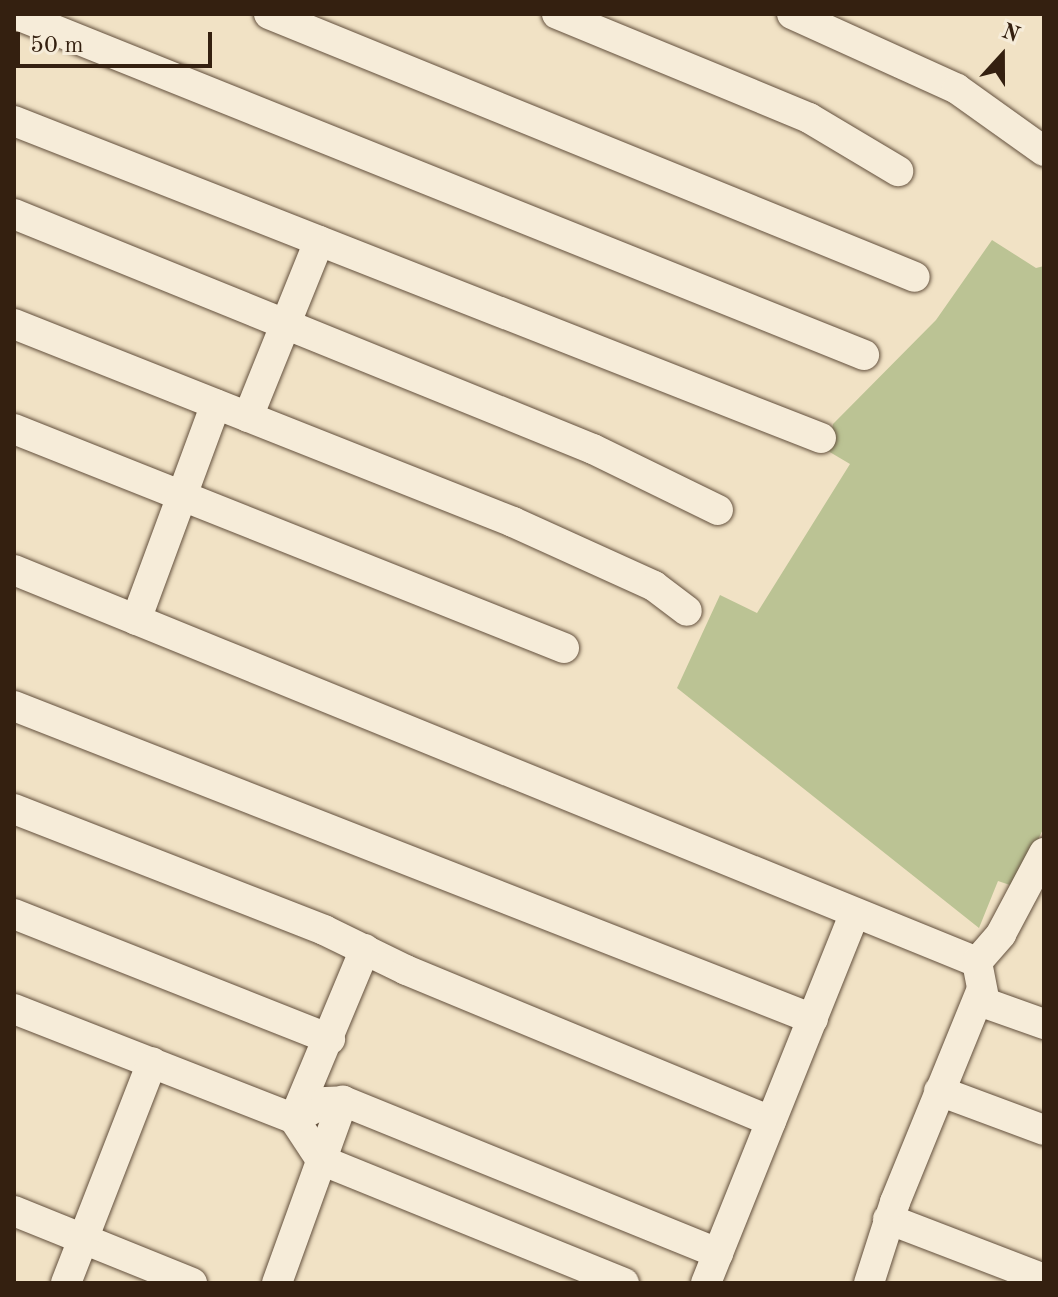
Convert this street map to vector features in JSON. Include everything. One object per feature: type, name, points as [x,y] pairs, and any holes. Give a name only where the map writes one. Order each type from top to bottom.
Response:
[{"type":"street","points":[[15,14],[864,355]]},
{"type":"street","points":[[269,14],[915,277]]},
{"type":"street","points":[[557,14],[809,118],[898,171]]},
{"type":"street","points":[[792,14],[957,89],[1044,151]]},
{"type":"street","points":[[14,121],[821,438]]},
{"type":"street","points":[[14,214],[593,449],[718,510]]},
{"type":"street","points":[[248,417],[319,241]]},
{"type":"street","points":[[14,324],[513,522],[654,586],[687,611]]},
{"type":"street","points":[[136,620],[216,404]]},
{"type":"street","points":[[14,429],[564,648]]},
{"type":"street","points":[[14,570],[855,913],[979,977],[985,1003],[1044,1024]]},
{"type":"street","points":[[14,706],[813,1019]]},
{"type":"street","points":[[14,809],[365,949],[406,970],[771,1121]]},
{"type":"street","points":[[869,1283],[888,1219],[939,1091],[979,977],[1044,853]]},
{"type":"street","points":[[706,1283],[855,913]]},
{"type":"street","points":[[14,914],[330,1039]]},
{"type":"street","points":[[294,1119],[365,949]]},
{"type":"street","points":[[14,1009],[294,1119],[321,1160],[624,1283]]},
{"type":"street","points":[[66,1283],[152,1062]]},
{"type":"street","points":[[939,1091],[1044,1130]]},
{"type":"street","points":[[294,1119],[326,1102],[343,1101],[718,1253]]},
{"type":"street","points":[[277,1283],[343,1101]]},
{"type":"street","points":[[14,1211],[192,1283]]},
{"type":"street","points":[[888,1219],[1044,1279]]},
{"type":"green space","points":[[992,240],[1036,268],[1044,266],[1044,827],[1016,887],[998,881],[979,928],[677,688],[720,595],[757,613],[850,464],[828,451],[833,424],[936,320]]}]
